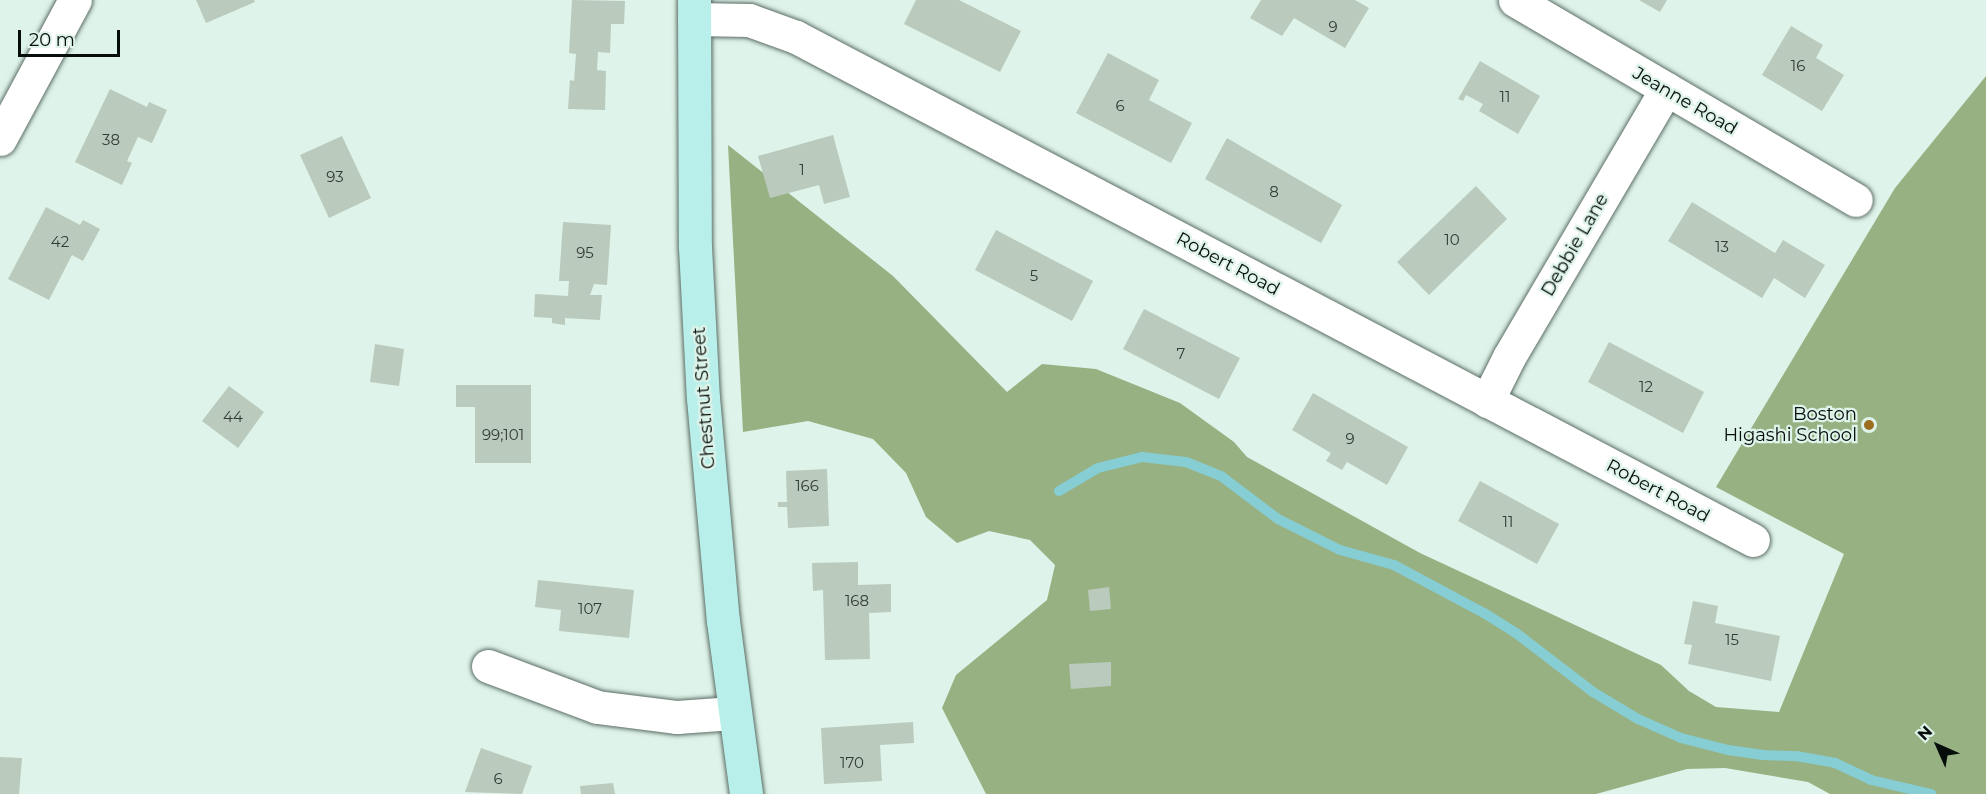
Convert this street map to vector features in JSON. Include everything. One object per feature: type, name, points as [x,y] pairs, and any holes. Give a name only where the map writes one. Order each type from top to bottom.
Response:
[{"type":"main road","name":"Chestnut Street","points":[[694,10],[695,247],[703,398],[716,554],[733,713],[746,794]]},
{"type":"street","points":[[0,140],[75,0]]},
{"type":"street","name":"Jeanne Road","points":[[1515,0],[1856,200]]},
{"type":"street","name":"Robert Road","points":[[694,10],[781,29],[1754,540]]},
{"type":"street","name":"Debbie Lane","points":[[1487,401],[1509,357],[1666,89]]},
{"type":"street","points":[[488,666],[597,707],[677,717],[733,713]]},
{"type":"green space","points":[[1986,76],[1986,794],[1830,794],[1808,782],[1725,768],[1687,769],[1596,794],[986,794],[942,708],[956,675],[1047,600],[1055,565],[1030,540],[989,531],[957,543],[926,517],[906,473],[873,439],[808,421],[743,432],[728,145],[893,276],[1007,392],[1042,364],[1096,369],[1180,403],[1234,442],[1247,457],[1420,553],[1661,665],[1689,691],[1716,707],[1779,712],[1844,554],[1716,487],[1895,188]]},
{"type":"building","points":[[196,0],[254,0],[255,2],[206,23]]},
{"type":"building","points":[[572,0],[625,1],[624,24],[611,24],[610,53],[598,52],[597,70],[606,71],[605,110],[568,109],[570,80],[574,81],[576,54],[569,53]]},
{"type":"building","points":[[916,0],[959,0],[1021,31],[1000,72],[904,24]]},
{"type":"building","points":[[1261,0],[1355,0],[1369,8],[1345,48],[1294,18],[1282,36],[1250,18]]},
{"type":"building","points":[[1639,0],[1667,0],[1660,12]]},
{"type":"building","points":[[1791,26],[1823,45],[1816,58],[1844,75],[1822,111],[1762,75]]},
{"type":"building","points":[[1108,53],[1159,80],[1149,100],[1192,123],[1171,163],[1076,113]]},
{"type":"building","points":[[1480,61],[1540,96],[1518,134],[1479,111],[1483,104],[1466,95],[1463,101],[1458,99]]},
{"type":"building","points":[[110,89],[147,107],[149,102],[167,110],[152,143],[138,137],[127,161],[132,163],[122,185],[75,162]]},
{"type":"building","points":[[833,135],[850,197],[824,204],[819,185],[770,198],[758,156]]},
{"type":"building","points":[[342,136],[371,198],[329,218],[300,155]]},
{"type":"building","points":[[1227,138],[1342,205],[1321,243],[1205,179]]},
{"type":"building","points":[[1476,186],[1507,219],[1429,295],[1397,262]]},
{"type":"building","points":[[1692,202],[1775,253],[1783,240],[1825,265],[1805,298],[1774,278],[1762,298],[1668,241]]},
{"type":"building","points":[[46,207],[80,225],[83,220],[100,229],[83,261],[72,255],[49,300],[8,279]]},
{"type":"building","points":[[563,222],[611,225],[607,285],[594,284],[590,295],[602,295],[600,320],[565,318],[565,325],[552,323],[552,318],[534,317],[535,294],[568,296],[569,281],[559,281]]},
{"type":"building","points":[[996,230],[1093,281],[1072,321],[975,270]]},
{"type":"building","points":[[1144,309],[1240,358],[1219,399],[1123,349]]},
{"type":"building","points":[[1609,342],[1704,392],[1683,433],[1588,382]]},
{"type":"building","points":[[375,344],[404,349],[399,386],[370,382]]},
{"type":"building","points":[[456,385],[531,385],[531,463],[475,463],[475,407],[456,407]]},
{"type":"building","points":[[229,386],[264,412],[238,448],[202,421]]},
{"type":"building","points":[[1313,393],[1408,447],[1387,485],[1347,462],[1342,470],[1326,461],[1331,453],[1292,430]]},
{"type":"building","points":[[827,469],[829,526],[788,528],[787,507],[778,507],[778,502],[787,502],[786,471]]},
{"type":"building","points":[[1480,481],[1559,524],[1537,564],[1458,521]]},
{"type":"building","points":[[858,562],[858,585],[891,584],[891,612],[869,613],[870,659],[825,660],[823,590],[813,591],[812,563]]},
{"type":"building","points":[[538,580],[634,590],[629,638],[559,631],[561,610],[535,607]]},
{"type":"building","points":[[1109,587],[1111,609],[1090,611],[1088,590]]},
{"type":"building","points":[[1693,601],[1718,606],[1715,623],[1780,636],[1771,681],[1688,664],[1692,645],[1684,644]]},
{"type":"building","points":[[1111,662],[1111,686],[1071,689],[1069,664]]},
{"type":"building","points":[[913,722],[914,743],[880,745],[882,781],[824,784],[821,728]]},
{"type":"building","points":[[481,748],[532,766],[522,794],[465,792]]},
{"type":"building","points":[[0,757],[22,758],[19,794],[0,794]]},
{"type":"building","points":[[613,783],[615,794],[581,794],[580,786]]},
{"type":"waterway","points":[[1059,491],[1098,468],[1142,457],[1186,462],[1221,476],[1278,519],[1340,550],[1394,565],[1484,613],[1516,633],[1593,692],[1638,719],[1681,738],[1728,750],[1762,755],[1796,756],[1835,763],[1871,780],[1931,794]]},
{"type":"place","name":"Boston Higashi School","points":[[1869,425]]}]
